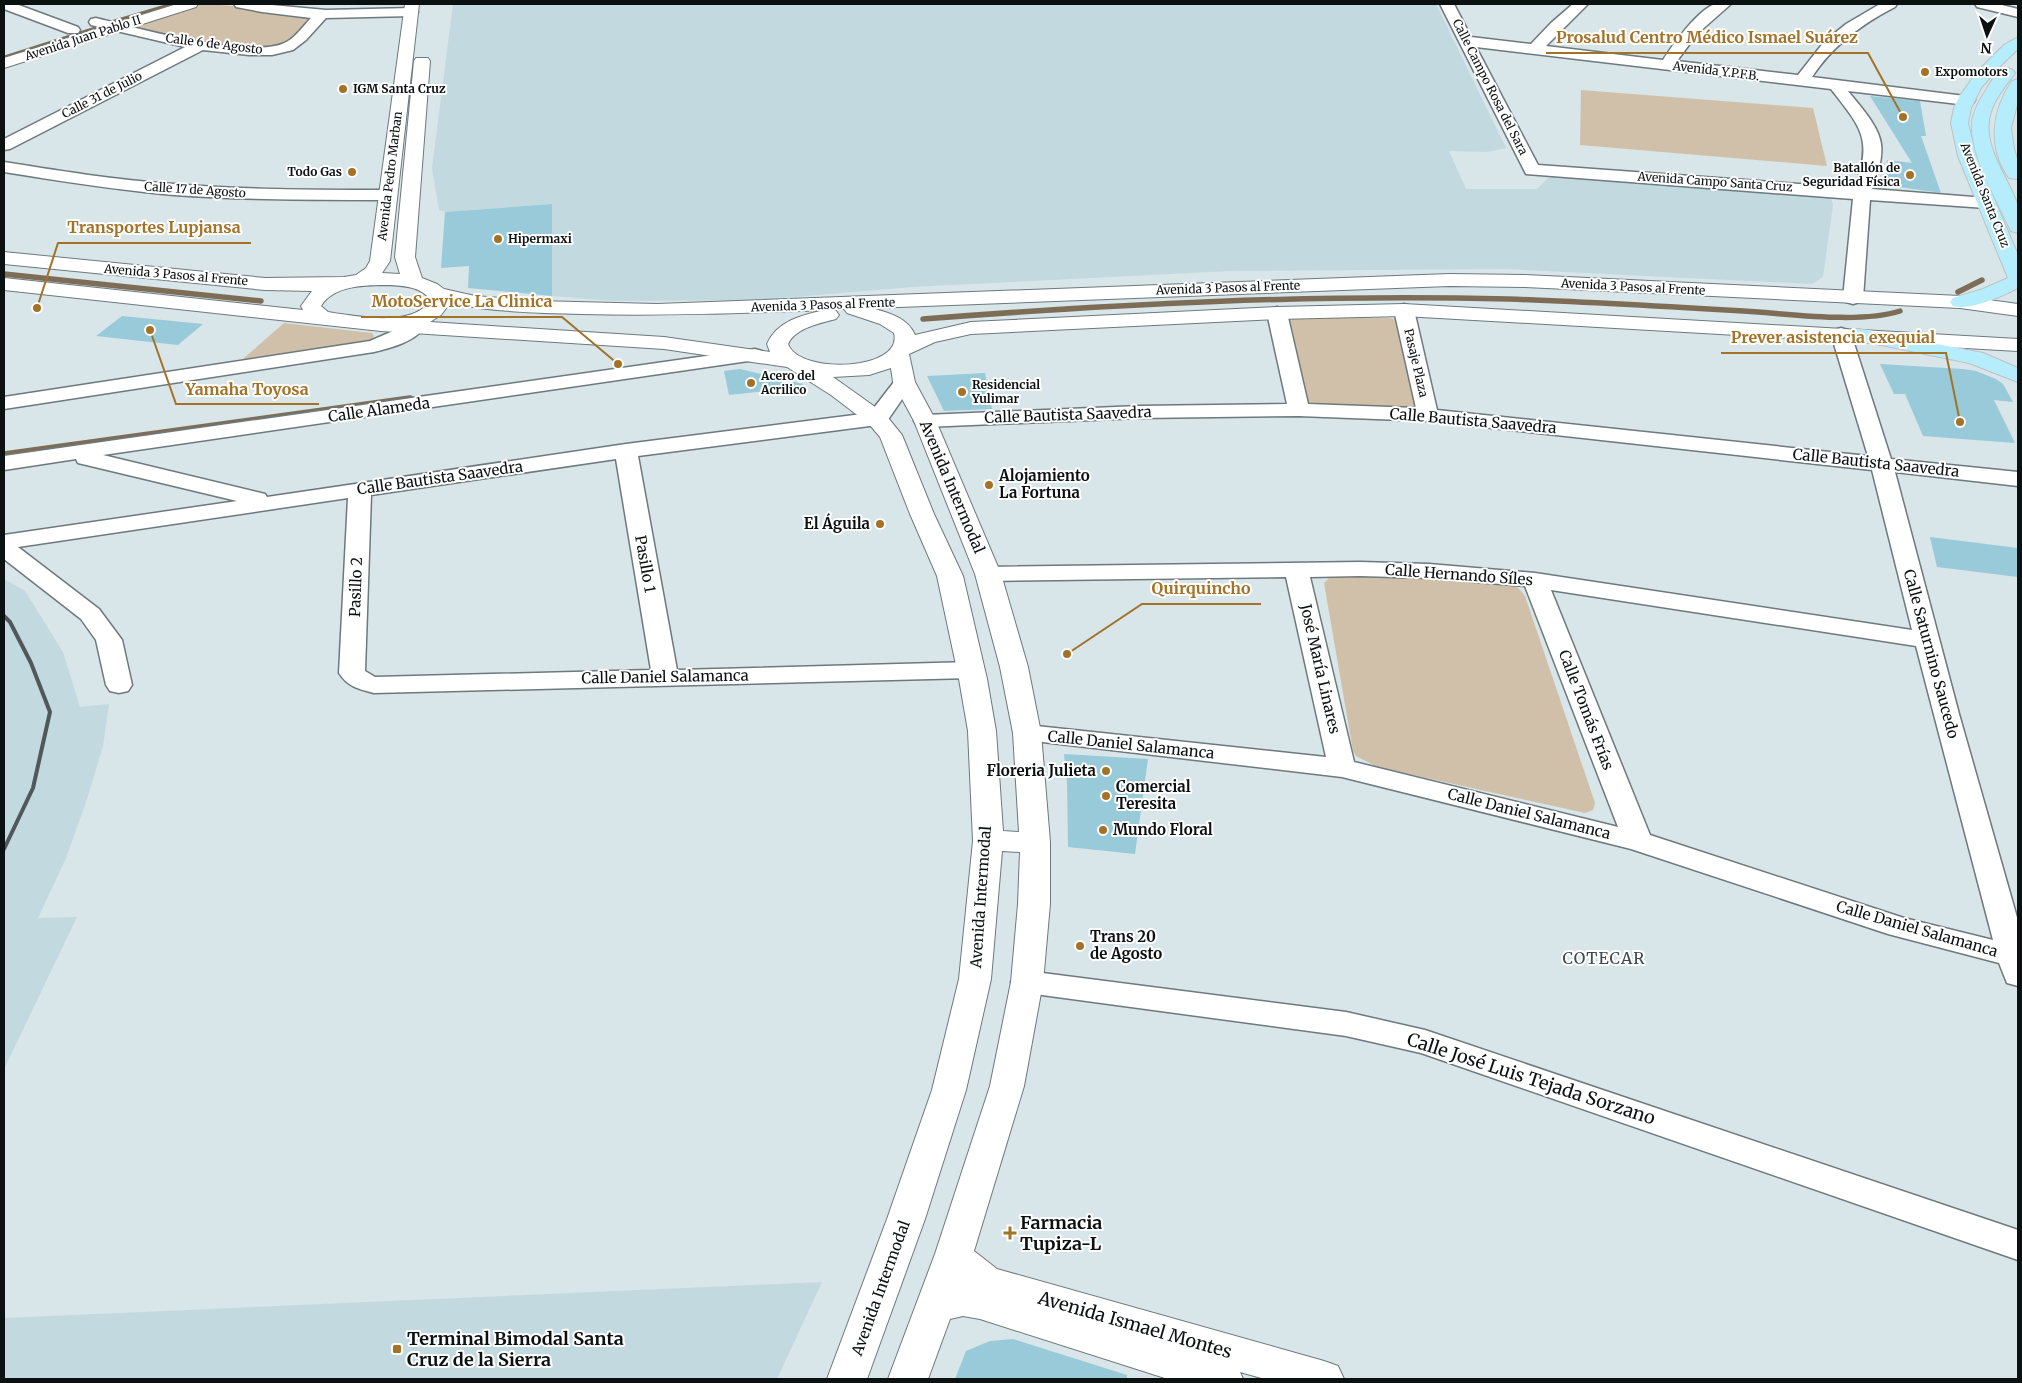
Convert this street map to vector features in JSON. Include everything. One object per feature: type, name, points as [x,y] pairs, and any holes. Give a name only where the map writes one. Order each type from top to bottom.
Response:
[{"type":"main road","name":"Avenida Juan Pablo II","points":[[4,52],[158,4]]},
{"type":"main road","name":"Avenida Juan Pablo II","points":[[4,63],[191,4]]},
{"type":"main road","name":"Avenida Pedro Marban","points":[[413,282],[405,257],[428,4]]},
{"type":"main road","name":"Avenida Pedro Marban","points":[[355,281],[373,272],[380,261],[412,8]]},
{"type":"main road","name":"Avenida Santa Cruz","points":[[2018,42],[2004,52],[1981,78],[1967,100],[1960,118],[1961,137],[2018,279]]},
{"type":"main road","name":"Avenida Santa Cruz","points":[[2018,61],[1999,81],[1980,121],[1982,139],[1988,158],[2018,227]]},
{"type":"main road","points":[[2018,84],[2001,124],[2002,141],[2008,160],[2018,180]]},
{"type":"main road","name":"Avenida 3 Pasos al Frente","points":[[4,258],[265,284],[309,285],[397,279],[424,285],[438,294],[475,302],[593,309],[657,310],[841,305],[1449,280],[1533,282],[1960,302],[2018,310]]},
{"type":"main road","points":[[1960,302],[1990,294],[2018,279]]},
{"type":"main road","points":[[335,320],[322,317],[314,312],[311,306],[314,299],[322,292],[355,281]]},
{"type":"main road","name":"Avenida 3 Pasos al Frente","points":[[6,287],[381,325]]},
{"type":"main road","points":[[381,325],[424,317],[439,306],[441,300],[438,294]]},
{"type":"main road","points":[[795,363],[783,355],[779,348],[779,340],[791,327],[802,321],[841,305],[880,318]]},
{"type":"main road","name":"Avenida 3 Pasos al Frente","points":[[795,363],[826,371],[854,371],[887,362],[902,362],[918,340],[971,328],[1277,313],[1404,310],[2018,345]]},
{"type":"main road","points":[[802,321],[832,314],[866,315],[880,318]]},
{"type":"main road","name":"Avenida Intermodal","points":[[880,318],[894,324],[903,331],[906,340],[902,362],[988,574],[1014,667],[1027,734],[1035,842],[1034,904],[1027,982],[1007,1086],[937,1305],[908,1379]]},
{"type":"main road","points":[[381,325],[664,343],[755,355],[795,363]]},
{"type":"main road","points":[[1850,335],[1975,358],[2018,376]]},
{"type":"main road","name":"Avenida Intermodal","points":[[795,363],[839,390],[877,419],[892,435],[922,514],[950,576],[971,670],[982,731],[988,842],[975,979],[949,1090],[906,1219],[847,1379]]},
{"type":"main road","points":[[988,842],[1035,842]]},
{"type":"main road","name":"Avenida Ismael Montes","points":[[954,1254],[974,1275],[988,1282],[1324,1379]]},
{"type":"main road","name":"Avenida Ismael Montes","points":[[937,1305],[963,1300],[980,1303],[1223,1379]]},
{"type":"street","points":[[4,4],[73,30]]},
{"type":"street","points":[[241,4],[275,11],[321,15],[412,8]]},
{"type":"street","name":"Calle Campo Rosa del Sara","points":[[1447,4],[1532,170]]},
{"type":"street","points":[[1535,49],[1580,4]]},
{"type":"street","points":[[1667,65],[1682,41],[1703,18],[1724,4]]},
{"type":"street","points":[[1802,81],[1814,62],[1848,28],[1869,14],[1890,4]]},
{"type":"street","points":[[1982,4],[2018,13]]},
{"type":"street","name":"Calle 6 de Agosto","points":[[96,22],[115,28],[201,45],[257,51],[289,46],[321,15]]},
{"type":"street","name":"Avenida Y.P.F.B.","points":[[1466,41],[1967,100]]},
{"type":"street","name":"Calle 31 de Julio","points":[[4,145],[201,45]]},
{"type":"street","points":[[1836,85],[1862,119],[1872,143],[1871,167],[1862,192],[1853,298]]},
{"type":"street","name":"Calle 17 de Agosto","points":[[4,167],[109,183],[196,191],[290,195],[387,195]]},
{"type":"street","name":"Avenida Campo Santa Cruz","points":[[1532,170],[1862,192],[1986,203]]},
{"type":"street","points":[[4,186],[30,171]]},
{"type":"street","name":"Pasaje Plaza","points":[[1404,310],[1428,415]]},
{"type":"street","points":[[1277,313],[1299,410]]},
{"type":"street","points":[[4,403],[374,346],[398,338],[414,328]]},
{"type":"street","name":"Calle Saturnino Saucedo","points":[[1850,335],[1946,714],[2017,963]]},
{"type":"street","name":"Calle Alameda","points":[[4,463],[755,355]]},
{"type":"street","points":[[877,419],[902,362]]},
{"type":"street","name":"Calle Bautista Saavedra","points":[[925,421],[1139,412],[1299,410],[1428,415],[2018,478]]},
{"type":"street","name":"Calle Bautista Saavedra","points":[[4,542],[626,451],[877,419]]},
{"type":"street","name":"Pasillo 1","points":[[626,451],[664,677]]},
{"type":"street","points":[[70,455],[272,502]]},
{"type":"street","name":"Pasillo 2","points":[[360,490],[352,673],[360,680]]},
{"type":"street","points":[[4,548],[90,614],[109,640],[119,685]]},
{"type":"street","name":"Calle Hernando Síles","points":[[988,574],[1360,569],[1429,571],[1535,580],[1927,640]]},
{"type":"street","name":"José María Linares","points":[[1297,571],[1342,768]]},
{"type":"street","name":"Calle Tomás Frías","points":[[1535,580],[1638,841]]},
{"type":"street","name":"Calle Daniel Salamanca","points":[[360,680],[374,685],[971,670]]},
{"type":"street","name":"Calle Daniel Salamanca","points":[[1027,734],[1342,768],[1638,841],[1899,927],[2017,963]]},
{"type":"street","name":"Calle José Luis Tejada Sorzano","points":[[1027,982],[1346,1024],[1425,1042],[2018,1245]]},
{"type":"shaded area","points":[[199,4],[226,5],[307,16],[310,20],[284,44],[252,48],[206,43],[124,27]]},
{"type":"shaded area","points":[[453,4],[1436,4],[1506,148],[1487,152],[1449,151],[1466,189],[1537,189],[1551,175],[1831,197],[1833,205],[1823,277],[1812,284],[1506,269],[1230,271],[912,287],[760,300],[614,301],[552,296],[552,204],[445,212],[439,210],[432,168]]},
{"type":"shaded area","points":[[1581,90],[1813,108],[1827,166],[1580,145]]},
{"type":"shaded area","points":[[1287,318],[1390,318],[1397,320],[1417,411],[1302,407]]},
{"type":"shaded area","points":[[284,323],[372,333],[374,336],[371,341],[236,365]]},
{"type":"shaded area","points":[[1332,575],[1505,583],[1512,584],[1519,589],[1525,596],[1595,803],[1593,810],[1585,813],[1377,767],[1356,756],[1353,751],[1324,583]]},
{"type":"shaded area","points":[[4,579],[25,591],[63,652],[80,707],[109,704],[103,746],[86,802],[66,858],[38,918],[77,917],[4,1069]]},
{"type":"shaded area","name":"Terminal Bimodal Santa Cruz de la Sierra","points":[[822,1282],[777,1379],[4,1379],[4,1318]]},
{"type":"building","points":[[1870,96],[1920,101],[1926,136],[1921,136],[1941,193],[1899,187],[1886,183],[1887,160],[1912,163]]},
{"type":"building","name":"Hipermaxi","points":[[552,204],[552,296],[468,288],[469,266],[441,268],[445,212]]},
{"type":"building","points":[[122,316],[203,324],[178,345],[96,336]]},
{"type":"building","points":[[1880,364],[1963,369],[1976,371],[1996,379],[2003,384],[2013,402],[1994,400],[2015,443],[1923,436],[1905,394],[1894,394]]},
{"type":"building","name":"Acero del Acrilico","points":[[740,369],[803,384],[803,387],[729,395],[724,371]]},
{"type":"building","name":"Residencial Yulimar","points":[[985,373],[992,409],[944,411],[927,376]]},
{"type":"building","points":[[1930,537],[2018,548],[2018,577],[1937,567]]},
{"type":"building","points":[[1064,754],[1148,759],[1135,854],[1068,847],[1067,783]]},
{"type":"building","points":[[1013,1339],[1127,1375],[1127,1379],[955,1379],[966,1351],[990,1341]]},
{"type":"waterway","points":[[114,22],[175,4]]},
{"type":"waterway","points":[[4,58],[95,29]]},
{"type":"waterway","points":[[4,274],[261,301]]},
{"type":"waterway","points":[[1958,292],[1982,280]]},
{"type":"waterway","points":[[923,319],[1142,305],[1362,298],[1539,300],[1830,317],[1868,317],[1900,311]]},
{"type":"waterway","points":[[4,454],[410,398]]},
{"type":"railway","points":[[4,616],[10,622],[31,663],[50,712],[33,788],[4,849]]},
{"type":"place","name":"Expomotors","points":[[1925,72]]},
{"type":"place","name":"IGM Santa Cruz","points":[[343,89]]},
{"type":"place","name":"Prosalud Centro Médico Ismael Suárez","points":[[1903,117]]},
{"type":"place","name":"Todo Gas","points":[[352,172]]},
{"type":"place","name":"Batallón de Seguridad Física","points":[[1910,175]]},
{"type":"place","name":"Hipermaxi","points":[[498,239]]},
{"type":"place","name":"Transportes Lupjansa","points":[[37,308]]},
{"type":"place","name":"Yamaha Toyosa","points":[[150,330]]},
{"type":"place","name":"MotoService La Clinica","points":[[618,364]]},
{"type":"place","name":"Acero del Acrilico","points":[[751,383]]},
{"type":"place","name":"Residencial Yulimar","points":[[962,392]]},
{"type":"place","name":"Prever asistencia exequial","points":[[1960,422]]},
{"type":"place","name":"Alojamiento La Fortuna","points":[[989,485]]},
{"type":"place","name":"El Águila","points":[[880,524]]},
{"type":"place","name":"Quirquincho","points":[[1067,654]]},
{"type":"place","name":"Floreria Julieta","points":[[1106,771]]},
{"type":"place","name":"Comercial Teresita","points":[[1106,796]]},
{"type":"place","name":"Mundo Floral","points":[[1103,830]]},
{"type":"place","name":"Trans 20 de Agosto","points":[[1080,946]]},
{"type":"place","name":"Farmacia Tupiza-L","points":[[1010,1233]]},
{"type":"place","name":"Terminal Bimodal Santa Cruz de la Sierra","points":[[397,1349]]},
{"type":"district","name":"COTECAR","points":[[1604,958]]}]
